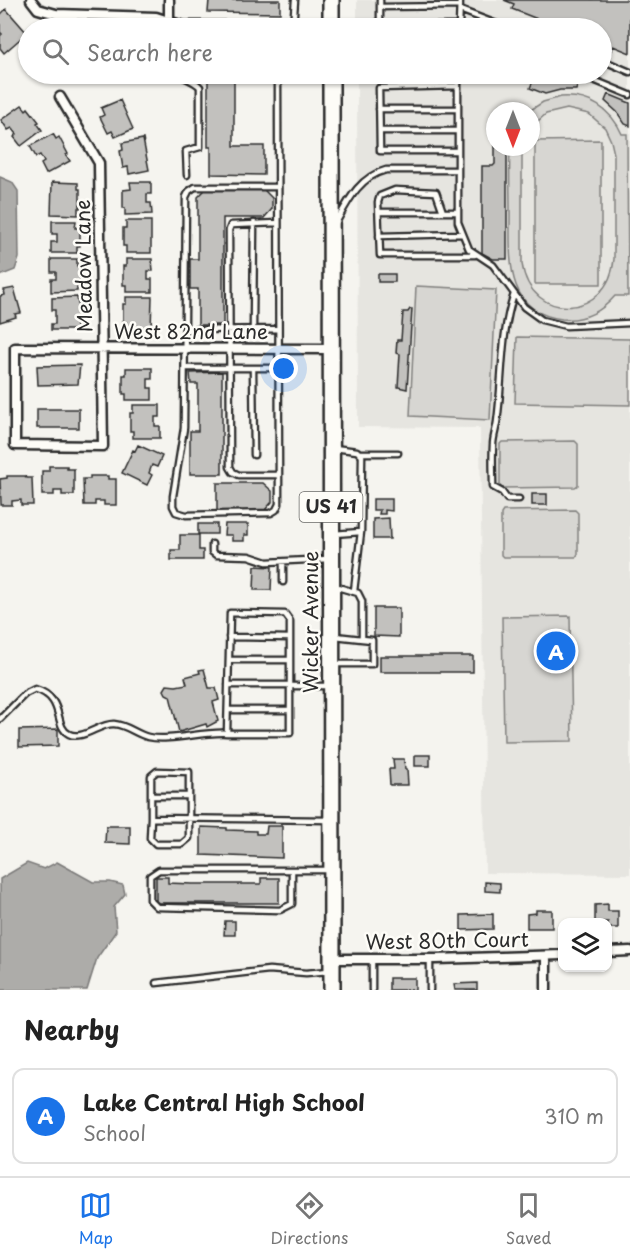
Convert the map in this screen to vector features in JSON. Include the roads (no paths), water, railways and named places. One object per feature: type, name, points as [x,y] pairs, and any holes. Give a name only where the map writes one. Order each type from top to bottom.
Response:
[{"type":"highway","points":[[331,0],[331,18]]},
{"type":"highway","name":"Wicker Avenue","points":[[331,84],[332,990]]},
{"type":"street","points":[[30,0],[38,9],[56,15],[158,18]]},
{"type":"street","points":[[169,0],[169,18]]},
{"type":"street","name":"Meadow Lane","points":[[15,445],[103,446],[99,163],[60,97]]},
{"type":"street","name":"West 82nd Lane","points":[[15,445],[15,348],[331,349]]},
{"type":"street","points":[[612,952],[630,951]]},
{"type":"street","name":"West 80th Court","points":[[332,965],[372,959],[558,955]]},
{"type":"street","points":[[546,956],[546,990]]},
{"type":"lane","points":[[294,18],[295,0]]},
{"type":"lane","points":[[380,0],[380,18]]},
{"type":"lane","points":[[459,18],[460,0]]},
{"type":"lane","points":[[380,7],[460,8],[484,18]]},
{"type":"lane","points":[[612,64],[630,72]]},
{"type":"lane","points":[[187,175],[186,151],[200,147],[201,96],[200,87],[197,84]]},
{"type":"lane","points":[[278,84],[279,504],[271,513],[186,515],[176,512],[173,506],[184,428],[186,197],[195,187],[278,187]]},
{"type":"lane","points":[[603,84],[630,95]]},
{"type":"lane","points":[[458,151],[380,151],[379,88],[458,86],[458,109],[458,131],[458,151],[458,212],[462,234],[468,249],[493,265],[524,307],[542,320],[566,326],[630,323]]},
{"type":"lane","points":[[379,109],[458,109]]},
{"type":"lane","points":[[380,131],[458,131]]},
{"type":"lane","points":[[331,230],[356,189],[378,172],[458,170]]},
{"type":"lane","points":[[443,212],[436,192],[395,190],[380,196],[380,255],[475,255]]},
{"type":"lane","points":[[379,213],[458,212]]},
{"type":"lane","points":[[253,329],[254,223]]},
{"type":"lane","points":[[278,223],[231,225],[229,230],[229,349],[230,467],[239,475],[279,475]]},
{"type":"lane","points":[[379,236],[462,234]]},
{"type":"lane","points":[[514,294],[507,314],[492,467],[493,487],[502,492],[507,499],[519,499]]},
{"type":"lane","points":[[185,330],[278,329]]},
{"type":"lane","points":[[185,368],[278,368]]},
{"type":"lane","points":[[253,368],[254,456]]},
{"type":"lane","points":[[331,448],[359,453],[398,453]]},
{"type":"lane","points":[[354,591],[361,532],[362,456],[359,453]]},
{"type":"lane","points":[[332,534],[361,532]]},
{"type":"lane","points":[[212,544],[212,552],[216,555],[249,556],[267,562],[332,559]]},
{"type":"lane","points":[[283,562],[283,582]]},
{"type":"lane","points":[[332,585],[358,593],[362,601],[362,639]]},
{"type":"lane","points":[[0,719],[25,694],[35,689],[44,692],[53,700],[64,729],[70,735],[77,735],[112,723],[148,737],[177,737],[212,732],[227,733],[290,733],[290,621],[285,614],[230,613],[227,733]]},
{"type":"lane","points":[[332,636],[372,640],[372,664],[332,664]]},
{"type":"lane","points":[[229,637],[290,638]]},
{"type":"lane","points":[[229,660],[290,660]]},
{"type":"lane","points":[[228,685],[332,686]]},
{"type":"lane","points":[[228,710],[290,710]]},
{"type":"lane","points":[[157,771],[189,772],[189,838],[182,844],[156,844],[150,838],[151,795],[151,776],[157,771]]},
{"type":"lane","points":[[151,795],[189,796]]},
{"type":"lane","points":[[151,818],[332,820]]},
{"type":"lane","points":[[292,870],[292,904],[280,909],[157,907],[150,900],[150,876],[159,870],[292,870],[332,870]]},
{"type":"lane","points":[[372,959],[372,990]]},
{"type":"lane","points":[[430,959],[430,990]]},
{"type":"lane","points":[[156,983],[269,970],[306,973],[332,965]]},
{"type":"place","name":"Lake Central High School","points":[[556,651]]}]
